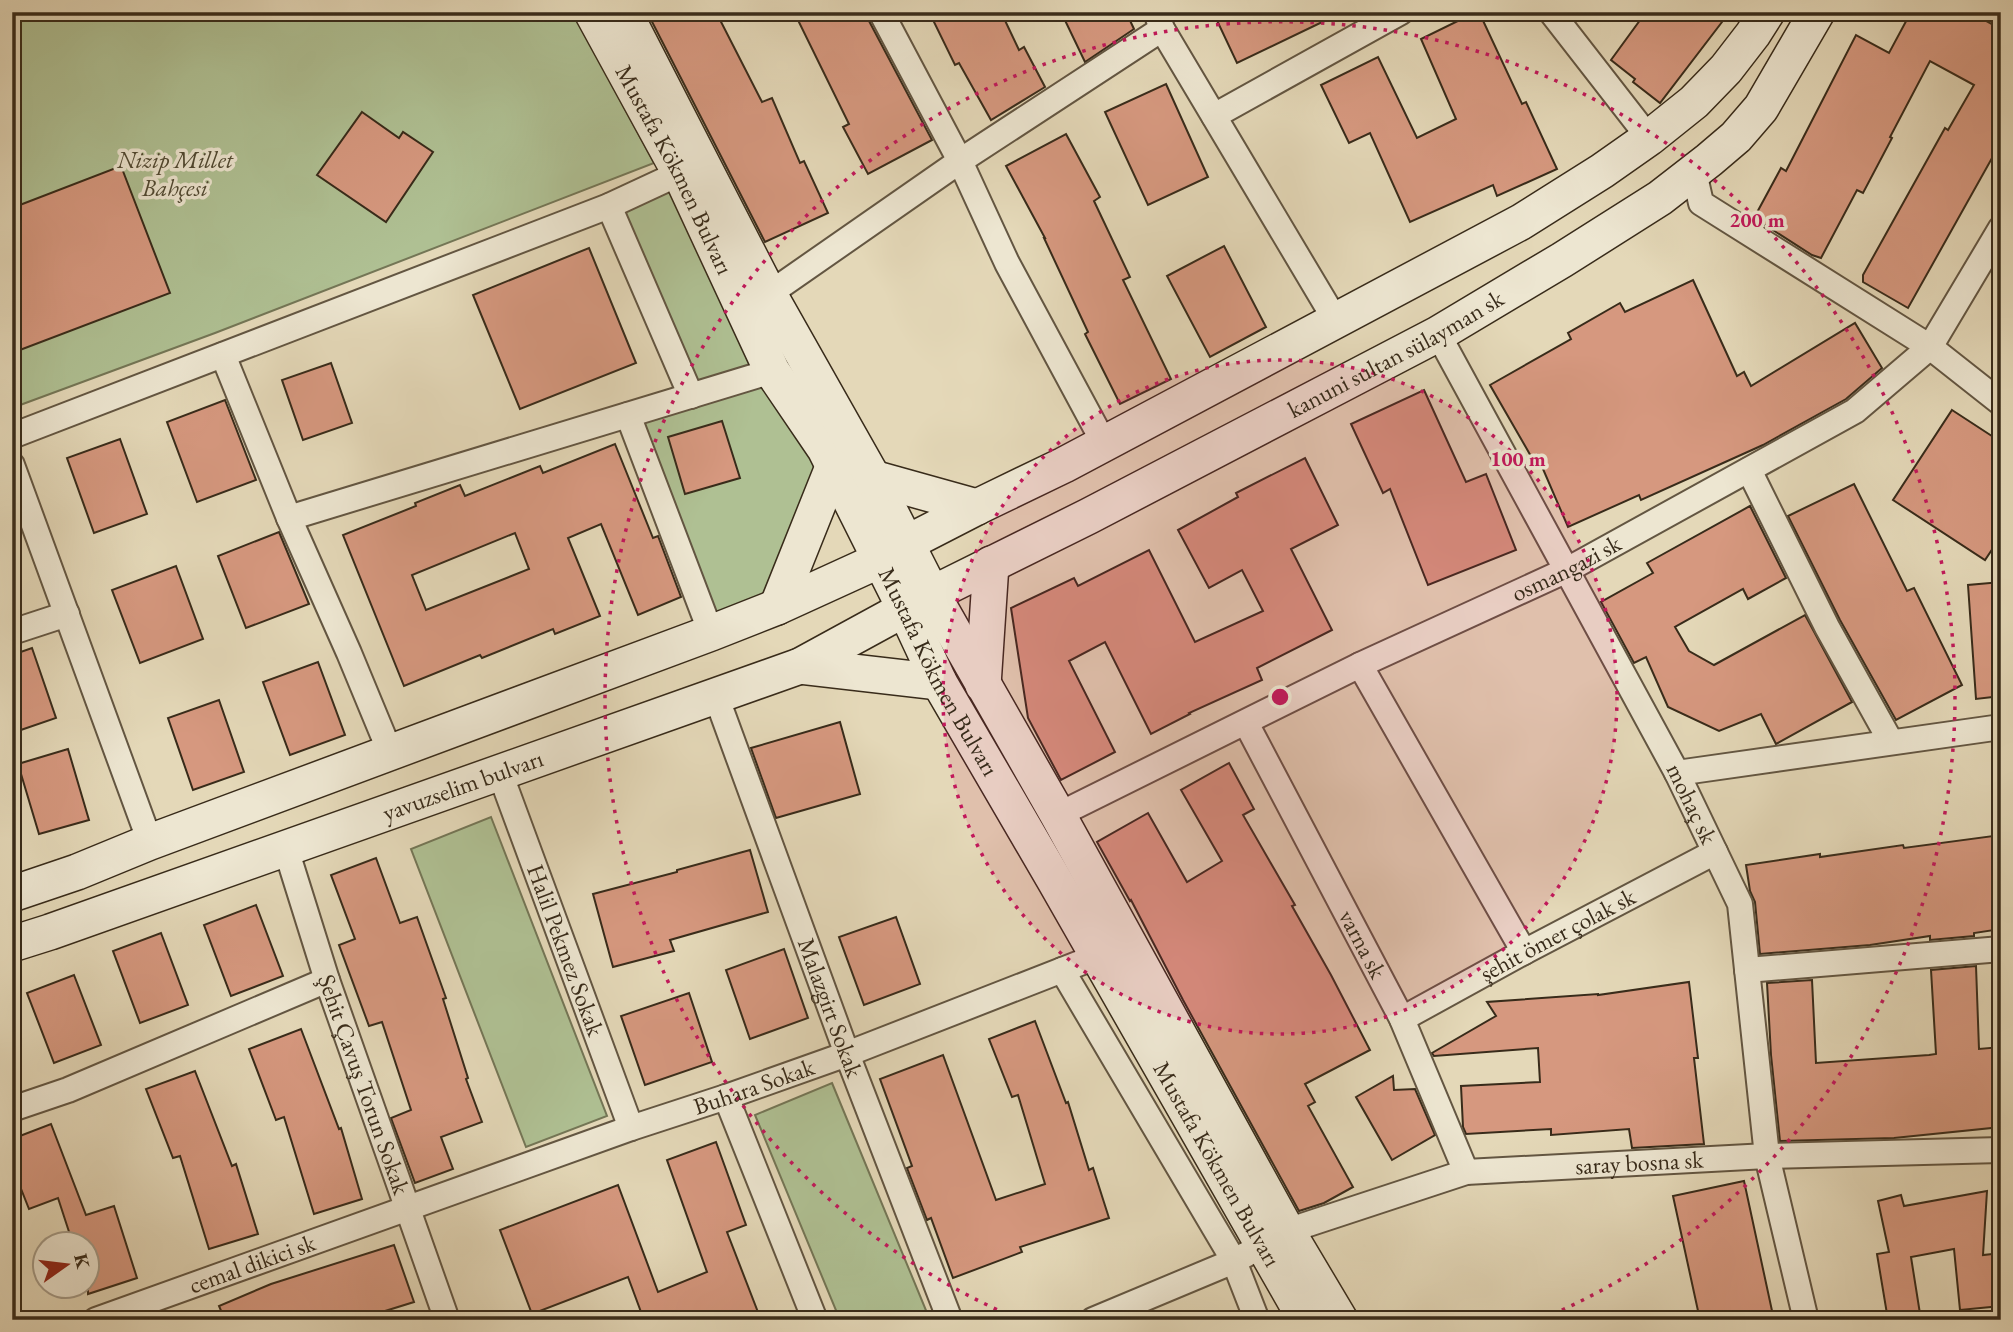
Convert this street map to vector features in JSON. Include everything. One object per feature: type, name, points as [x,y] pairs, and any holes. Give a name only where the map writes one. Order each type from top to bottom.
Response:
[{"type":"main road","name":"Mustafa Kökmen Bulvarı","points":[[592,12],[680,173],[772,371],[825,449],[833,467],[893,552],[918,601],[939,682],[1098,956],[1261,1246],[1306,1320]]},
{"type":"main road","name":"Mustafa Kökmen Bulvarı","points":[[624,12],[769,294],[873,478],[893,552]]},
{"type":"main road","points":[[12,894],[711,634],[777,607],[893,552],[977,507],[1065,465],[1521,222],[1602,171],[1694,102],[1726,69],[1767,12]]},
{"type":"main road","name":"kanuni sultan sülayman sk","points":[[918,601],[1438,334],[1660,198],[1736,137],[1761,108],[1817,12]]},
{"type":"main road","points":[[777,607],[833,467]]},
{"type":"main road","points":[[873,478],[977,507]]},
{"type":"main road","points":[[983,685],[991,564]]},
{"type":"main road","points":[[918,601],[983,685],[1058,815],[1261,1246],[1340,1320]]},
{"type":"main road","name":"yavuzselim bulvarı","points":[[12,944],[800,666],[918,601]]},
{"type":"main road","points":[[800,666],[939,682]]},
{"type":"street","points":[[881,12],[960,162],[1007,263],[1104,443]]},
{"type":"street","points":[[1214,116],[1401,12]]},
{"type":"street","points":[[1551,12],[1649,138]]},
{"type":"street","points":[[769,294],[1159,21],[1336,321]]},
{"type":"street","points":[[1693,172],[1701,203],[1930,347],[2001,403]]},
{"type":"street","points":[[12,436],[609,206],[680,173]]},
{"type":"street","points":[[609,206],[691,396]]},
{"type":"street","name":"osmangazi sk","points":[[1058,815],[1360,665],[1567,570],[1856,411],[1930,347],[2001,228]]},
{"type":"street","name":"mohaç sk","points":[[1438,334],[1677,773],[1740,904],[1767,1156],[1807,1320]]},
{"type":"street","points":[[223,355],[289,518],[390,752]]},
{"type":"street","points":[[289,518],[772,371]]},
{"type":"street","points":[[628,415],[711,634]]},
{"type":"street","points":[[12,465],[150,842]]},
{"type":"street","points":[[1749,470],[1827,627],[1891,742]]},
{"type":"street","points":[[12,632],[67,614]]},
{"type":"street","points":[[1360,665],[1524,952]]},
{"type":"street","name":"Malazgirt Sokak","points":[[716,696],[847,1054],[950,1320]]},
{"type":"street","name":"varna sk","points":[[1246,723],[1402,1019],[1466,1172]]},
{"type":"street","points":[[1677,773],[2001,727]]},
{"type":"street","name":"Halil Pekmez Sokak","points":[[500,773],[631,1128]]},
{"type":"street","name":"Şehit Çavuş Torun Sokak","points":[[286,849],[327,980],[447,1320]]},
{"type":"street","name":"şehit ömer çolak sk","points":[[1402,1019],[1715,852]]},
{"type":"street","points":[[1747,970],[2001,949]]},
{"type":"street","name":"Buhara Sokak","points":[[408,1210],[631,1128],[847,1054],[1098,956]]},
{"type":"street","points":[[1062,970],[1261,1246],[1257,1320]]},
{"type":"street","points":[[12,1109],[68,1090],[327,980]]},
{"type":"street","points":[[726,1097],[815,1320]]},
{"type":"street","name":"saray bosna sk","points":[[1093,1320],[1261,1246],[1466,1172],[1767,1156],[2001,1150]]},
{"type":"street","name":"cemal dikici sk","points":[[96,1320],[408,1210]]},
{"type":"green space","name":"Nizip Millet Bahçesi","points":[[12,12],[573,12],[654,163],[215,333],[12,408]]},
{"type":"green space","points":[[680,173],[825,449],[777,607],[711,633],[628,415],[690,396],[609,206]]},
{"type":"green space","points":[[491,817],[607,1116],[526,1147],[411,849]]},
{"type":"green space","points":[[832,1083],[930,1320],[840,1320],[755,1115]]},
{"type":"building","points":[[647,12],[716,12],[762,102],[772,98],[800,163],[804,161],[828,213],[765,242]]},
{"type":"building","points":[[794,12],[866,12],[932,140],[868,174],[843,127],[849,124]]},
{"type":"building","points":[[949,12],[1001,12],[1019,50],[1024,47],[1045,87],[991,120],[959,63],[955,65],[933,20]]},
{"type":"building","points":[[1061,12],[1126,12],[1134,29],[1085,62]]},
{"type":"building","points":[[1213,12],[1343,12],[1237,63]]},
{"type":"building","points":[[1479,12],[1522,104],[1526,102],[1557,169],[1497,196],[1493,185],[1410,222],[1370,133],[1349,143],[1321,85],[1378,57],[1417,138],[1456,119],[1421,39]]},
{"type":"building","points":[[1646,12],[1709,12],[1722,22],[1660,103],[1611,60]]},
{"type":"building","points":[[1911,12],[1970,12],[2001,29],[2001,142],[1908,308],[1863,282],[1863,275],[1945,128],[1948,130],[1974,85],[1930,61],[1863,193],[1857,190],[1821,258],[1754,218],[1781,168],[1786,171],[1856,35],[1889,53]]},
{"type":"building","points":[[1166,84],[1208,177],[1148,205],[1105,112]]},
{"type":"building","points":[[362,112],[399,138],[403,132],[433,152],[386,222],[317,175]]},
{"type":"building","points":[[1066,134],[1100,197],[1094,201],[1130,277],[1123,280],[1171,379],[1120,404],[1085,334],[1088,332],[1045,238],[1006,166]]},
{"type":"building","points":[[121,166],[170,293],[12,353],[12,208]]},
{"type":"building","points":[[1224,246],[1266,327],[1210,357],[1167,276]]},
{"type":"building","points":[[589,248],[636,363],[520,409],[473,295]]},
{"type":"building","points":[[1693,280],[1737,376],[1744,372],[1751,386],[1855,323],[1882,368],[1846,399],[1763,445],[1641,500],[1639,495],[1568,527],[1537,455],[1532,458],[1490,385],[1571,339],[1568,333],[1620,303],[1625,312]]},
{"type":"building","points":[[331,363],[352,423],[303,440],[282,380]]},
{"type":"building","points":[[1424,390],[1466,482],[1486,474],[1516,550],[1428,585],[1390,489],[1383,493],[1351,424]]},
{"type":"building","points":[[225,400],[256,480],[197,502],[167,422]]},
{"type":"building","points":[[1952,410],[2001,442],[2001,536],[1985,560],[1893,500]]},
{"type":"building","points":[[722,421],[740,478],[685,494],[668,437]]},
{"type":"building","points":[[120,439],[147,514],[94,533],[67,458]]},
{"type":"building","points":[[615,444],[653,538],[658,536],[681,597],[638,615],[601,524],[568,538],[600,616],[555,634],[553,629],[482,658],[480,655],[404,686],[343,535],[460,485],[465,496],[540,466],[543,473]],"holes":[[[515,533],[529,569],[426,610],[412,575]]]},
{"type":"building","points":[[1305,458],[1338,525],[1291,549],[1332,630],[1257,668],[1262,680],[1189,713],[1151,734],[1105,642],[1069,661],[1115,752],[1061,780],[1028,718],[1011,608],[1074,578],[1078,586],[1149,550],[1195,642],[1263,611],[1242,570],[1209,588],[1178,530],[1238,497],[1236,493]]},
{"type":"building","points":[[1854,484],[1907,591],[1914,588],[1962,685],[1896,720],[1840,620],[1788,516]]},
{"type":"building","points":[[1750,506],[1786,578],[1748,599],[1743,589],[1675,627],[1689,651],[1714,665],[1805,615],[1852,702],[1776,744],[1761,714],[1719,731],[1668,707],[1646,657],[1634,663],[1601,602],[1653,573],[1647,563]]},
{"type":"building","points":[[279,532],[309,604],[246,628],[218,556]]},
{"type":"building","points":[[176,566],[203,639],[140,663],[112,590]]},
{"type":"building","points":[[2001,582],[2001,696],[1976,699],[1968,585]]},
{"type":"building","points":[[32,648],[56,718],[12,733],[12,655]]},
{"type":"building","points":[[318,662],[345,735],[290,755],[263,682]]},
{"type":"building","points":[[219,700],[244,772],[193,790],[168,718]]},
{"type":"building","points":[[840,722],[860,794],[776,818],[751,748]]},
{"type":"building","points":[[68,749],[89,820],[39,834],[18,764]]},
{"type":"building","points":[[1229,763],[1254,809],[1243,815],[1295,905],[1292,906],[1370,1050],[1305,1084],[1315,1102],[1308,1106],[1353,1187],[1324,1203],[1299,1211],[1097,842],[1148,813],[1187,882],[1222,861],[1181,790]]},
{"type":"building","points":[[1993,836],[2001,886],[2001,929],[1974,933],[1974,936],[1930,940],[1930,936],[1870,945],[1760,954],[1755,902],[1750,891],[1746,865],[1820,854],[1820,857]]},
{"type":"building","points":[[750,850],[768,912],[670,940],[674,951],[613,967],[593,894]]},
{"type":"building","points":[[376,858],[400,923],[417,917],[446,998],[443,999],[468,1078],[466,1079],[482,1122],[441,1137],[453,1169],[415,1183],[391,1118],[411,1110],[382,1022],[369,1026],[339,945],[355,939],[331,875]]},
{"type":"building","points":[[256,905],[283,976],[231,996],[204,925]]},
{"type":"building","points":[[896,917],[920,984],[864,1005],[839,937]]},
{"type":"building","points":[[161,933],[188,1005],[140,1023],[113,951]]},
{"type":"building","points":[[784,949],[808,1018],[750,1039],[726,970]]},
{"type":"building","points":[[1976,966],[1979,1049],[2001,1047],[2001,1127],[1894,1138],[1780,1141],[1767,983],[1812,980],[1816,1063],[1929,1055],[1936,1054],[1931,970]]},
{"type":"building","points":[[74,975],[101,1045],[54,1063],[27,993]]},
{"type":"building","points":[[1689,982],[1704,1144],[1632,1148],[1629,1129],[1551,1135],[1551,1129],[1466,1134],[1463,1127],[1461,1086],[1540,1082],[1538,1048],[1434,1056],[1432,1053],[1496,1016],[1487,1002],[1598,995]]},
{"type":"building","points":[[689,993],[712,1062],[645,1085],[621,1016]]},
{"type":"building","points":[[1035,1021],[1066,1103],[1068,1102],[1089,1170],[1093,1168],[1109,1218],[1020,1247],[1022,1252],[953,1278],[931,1218],[927,1220],[907,1168],[912,1166],[880,1079],[943,1055],[996,1200],[1045,1184],[1018,1095],[1012,1097],[989,1039]]},
{"type":"building","points":[[301,1029],[339,1129],[341,1128],[362,1199],[314,1214],[284,1117],[276,1120],[249,1049]]},
{"type":"building","points":[[195,1071],[232,1166],[236,1164],[258,1234],[209,1249],[180,1156],[173,1158],[146,1089]]},
{"type":"building","points":[[1393,1076],[1394,1090],[1415,1089],[1435,1135],[1392,1160],[1356,1097]]},
{"type":"building","points":[[51,1124],[86,1215],[114,1206],[137,1278],[102,1289],[102,1230],[68,1230],[58,1198],[29,1209],[12,1166],[12,1139]]},
{"type":"building","points":[[716,1142],[746,1225],[727,1232],[761,1320],[644,1320],[628,1277],[532,1314],[500,1230],[618,1185],[658,1292],[707,1272],[667,1160]]},
{"type":"building","points":[[1744,1181],[1774,1320],[1700,1320],[1673,1196]]},
{"type":"building","points":[[1987,1191],[1983,1255],[2001,1253],[2001,1306],[1960,1310],[1954,1249],[1911,1257],[1921,1320],[1888,1320],[1877,1254],[1889,1252],[1878,1201],[1901,1195],[1904,1206]]},
{"type":"building","points":[[394,1245],[414,1302],[356,1320],[225,1320],[219,1306],[271,1284]]}]
